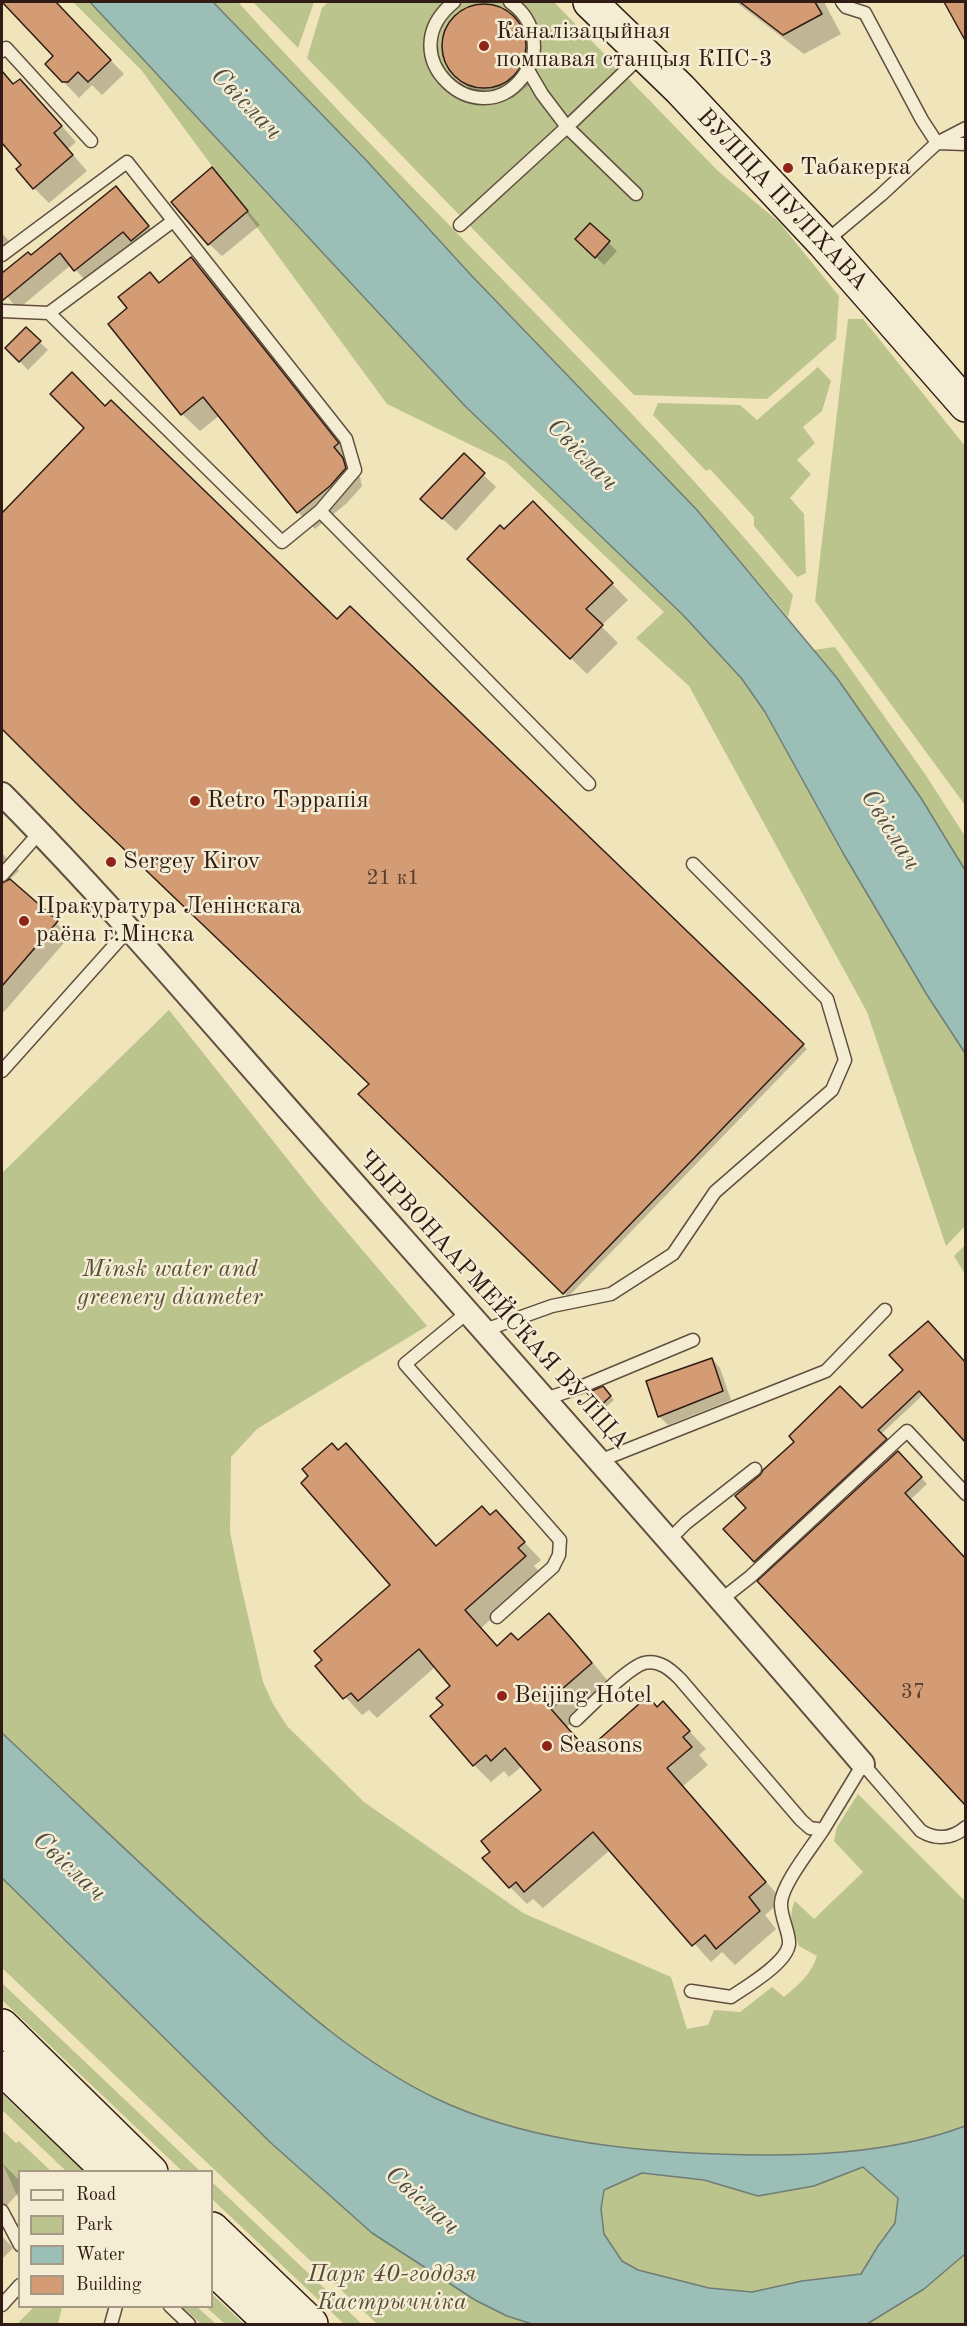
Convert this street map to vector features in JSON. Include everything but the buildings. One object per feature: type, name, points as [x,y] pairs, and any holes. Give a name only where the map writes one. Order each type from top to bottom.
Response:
[{"type":"main road","name":"ВУЛІЦА ПУЛІХАВА","points":[[590,2],[680,89],[824,243],[966,405]]},
{"type":"main road","points":[[2,2026],[148,2170]]},
{"type":"main road","points":[[2,2068],[108,2170]]},
{"type":"main road","points":[[213,2230],[311,2325]]},
{"type":"main road","points":[[213,2268],[272,2325]]},
{"type":"street","name":"ЧЫРВОНААРМЕЙСКАЯ ВУЛІЦА","points":[[2,794],[129,928],[722,1599],[863,1764]]},
{"type":"lane","points":[[454,2],[443,10],[434,26],[430,42],[432,60],[439,76],[452,88],[468,95],[485,97],[502,93],[517,84],[528,70],[534,54],[534,38],[529,22],[519,8],[510,2]]},
{"type":"lane","points":[[842,2],[846,7],[865,13],[922,120],[937,143]]},
{"type":"lane","points":[[3,47],[91,141]]},
{"type":"lane","points":[[460,225],[643,54]]},
{"type":"lane","points":[[528,70],[567,127],[636,194]]},
{"type":"lane","points":[[824,243],[881,195],[937,143],[966,128]]},
{"type":"lane","points":[[937,143],[966,144]]},
{"type":"lane","points":[[2,255],[127,162],[346,438],[355,470],[320,511],[282,542],[49,313]]},
{"type":"lane","points":[[2,311],[49,313],[173,221]]},
{"type":"lane","points":[[320,511],[589,784]]},
{"type":"lane","points":[[2,875],[40,832]]},
{"type":"lane","points":[[484,1330],[552,1306],[611,1294],[673,1254],[716,1192],[832,1090],[845,1060],[827,999],[693,864]]},
{"type":"lane","points":[[2,1071],[129,928]]},
{"type":"lane","points":[[599,1461],[826,1371],[885,1310]]},
{"type":"lane","points":[[468,1312],[405,1364],[560,1540],[559,1555],[553,1568],[497,1617]]},
{"type":"lane","points":[[544,1399],[578,1389],[693,1340]]},
{"type":"lane","points":[[722,1599],[907,1431],[966,1494]]},
{"type":"lane","points":[[669,1540],[686,1523],[755,1469]]},
{"type":"lane","points":[[576,1720],[631,1671],[645,1663],[656,1663],[668,1667],[801,1820],[810,1828],[823,1830]]},
{"type":"lane","points":[[691,1991],[731,1997],[765,1974],[783,1956],[789,1944],[780,1902],[789,1880],[863,1764]]},
{"type":"lane","name":"ЧЫРВОНААРМЕЙСКАЯ ВУЛІЦА","points":[[863,1764],[921,1831],[930,1836],[944,1838],[966,1827]]},
{"type":"lane","points":[[2,2211],[18,2241]]},
{"type":"lane","points":[[2,2305],[18,2287]]},
{"type":"lane","points":[[111,2325],[116,2308]]},
{"type":"lane","points":[[171,2308],[189,2325]]},
{"type":"green space","points":[[73,2],[90,2],[465,406],[683,615],[742,679],[765,712],[843,853],[927,995],[965,1053],[965,1226],[946,1246],[867,1012],[689,686],[636,638],[664,612],[506,462],[387,404],[142,71]]},
{"type":"green space","points":[[213,2],[238,2],[306,77],[659,442],[793,595],[788,617],[697,510]]},
{"type":"green space","points":[[253,2],[314,2],[298,48]]},
{"type":"green space","points":[[328,2],[554,2],[718,171],[779,222],[839,296],[836,339],[767,399],[634,395],[307,58],[322,8]]},
{"type":"green space","points":[[848,319],[863,319],[965,446],[965,805],[815,601]]},
{"type":"green space","points":[[818,367],[831,381],[822,411],[803,427],[815,443],[797,460],[811,474],[790,498],[804,514],[806,573],[797,577],[754,526],[754,517],[710,469],[706,471],[653,415],[658,403],[740,405],[757,420]]},
{"type":"green space","points":[[835,647],[925,774],[965,836],[965,870],[893,758],[813,650]]},
{"type":"green space","name":"Minsk water and greenery diameter","points":[[169,1010],[320,1200],[427,1326],[257,1429],[231,1457],[230,1532],[240,1581],[263,1682],[287,1726],[364,1802],[523,1913],[671,1977],[687,2029],[708,2025],[714,2010],[740,2012],[772,1987],[784,1997],[808,1974],[817,1956],[799,1946],[792,1924],[793,1907],[795,1901],[814,1919],[863,1872],[834,1841],[837,1827],[858,1794],[965,1901],[965,2126],[905,2143],[843,2152],[780,2155],[718,2154],[646,2150],[573,2140],[502,2124],[468,2112],[401,2080],[367,2059],[305,2012],[246,1961],[2,1733],[2,1173]]},
{"type":"green space","points":[[965,1245],[965,1274],[954,1256]]},
{"type":"green space","name":"Парк 40-годдзя Кастрычніка","points":[[2,1878],[271,2143],[372,2233],[475,2300],[507,2316],[532,2324],[377,2324],[2,1968]]},
{"type":"green space","points":[[2,1983],[199,2170],[181,2170],[2,2000]]},
{"type":"green space","points":[[2,2094],[83,2170],[65,2170],[2,2110]]},
{"type":"green space","points":[[2,2130],[16,2143],[19,2141],[50,2170],[18,2170],[18,2198],[2,2162]]},
{"type":"green space","points":[[863,2167],[898,2197],[895,2223],[862,2274],[802,2281],[752,2292],[709,2288],[638,2270],[622,2261],[604,2234],[601,2209],[604,2190],[642,2173],[704,2180],[758,2196],[814,2186]]},
{"type":"green space","points":[[213,2183],[362,2324],[344,2324],[213,2200]]},
{"type":"green space","points":[[965,2254],[965,2324],[867,2324],[924,2289]]},
{"type":"green space","points":[[213,2295],[244,2324],[225,2324],[207,2308],[213,2308]]},
{"type":"green space","points":[[33,2308],[62,2308],[58,2324],[17,2324]]},
{"type":"green space","points":[[183,2308],[198,2308],[216,2324],[201,2324]]},
{"type":"water","name":"Свіслач","points":[[90,2],[213,2],[697,510],[837,678],[921,798],[965,870],[965,1053],[927,995],[843,853],[765,712],[742,679],[683,615],[465,406]]},
{"type":"water","name":"Свіслач","points":[[2,1733],[175,1896],[281,1991],[330,2031],[380,2067],[407,2083],[435,2098],[502,2124],[573,2140],[646,2150],[749,2155],[843,2152],[905,2143],[965,2126],[965,2254],[924,2289],[867,2324],[532,2324],[507,2316],[475,2300],[372,2233],[271,2143],[2,1878]],"holes":[[[863,2167],[898,2198],[895,2223],[861,2274],[802,2281],[752,2292],[709,2288],[638,2270],[622,2261],[604,2234],[601,2209],[604,2190],[642,2173],[704,2180],[758,2196],[814,2186]]]},
{"type":"place","name":"Каналізацыйная помпавая станцыя КПС-3","points":[[484,46]]},
{"type":"place","name":"Табакерка","points":[[788,168]]},
{"type":"place","name":"Retro Тэррапія","points":[[195,801]]},
{"type":"place","name":"Sergey Kirov","points":[[111,862]]},
{"type":"place","name":"Пракуратура Ленінскага раёна г.Мінска","points":[[24,921]]},
{"type":"place","name":"Beijing Hotel","points":[[502,1696]]},
{"type":"place","name":"Seasons","points":[[547,1746]]}]
